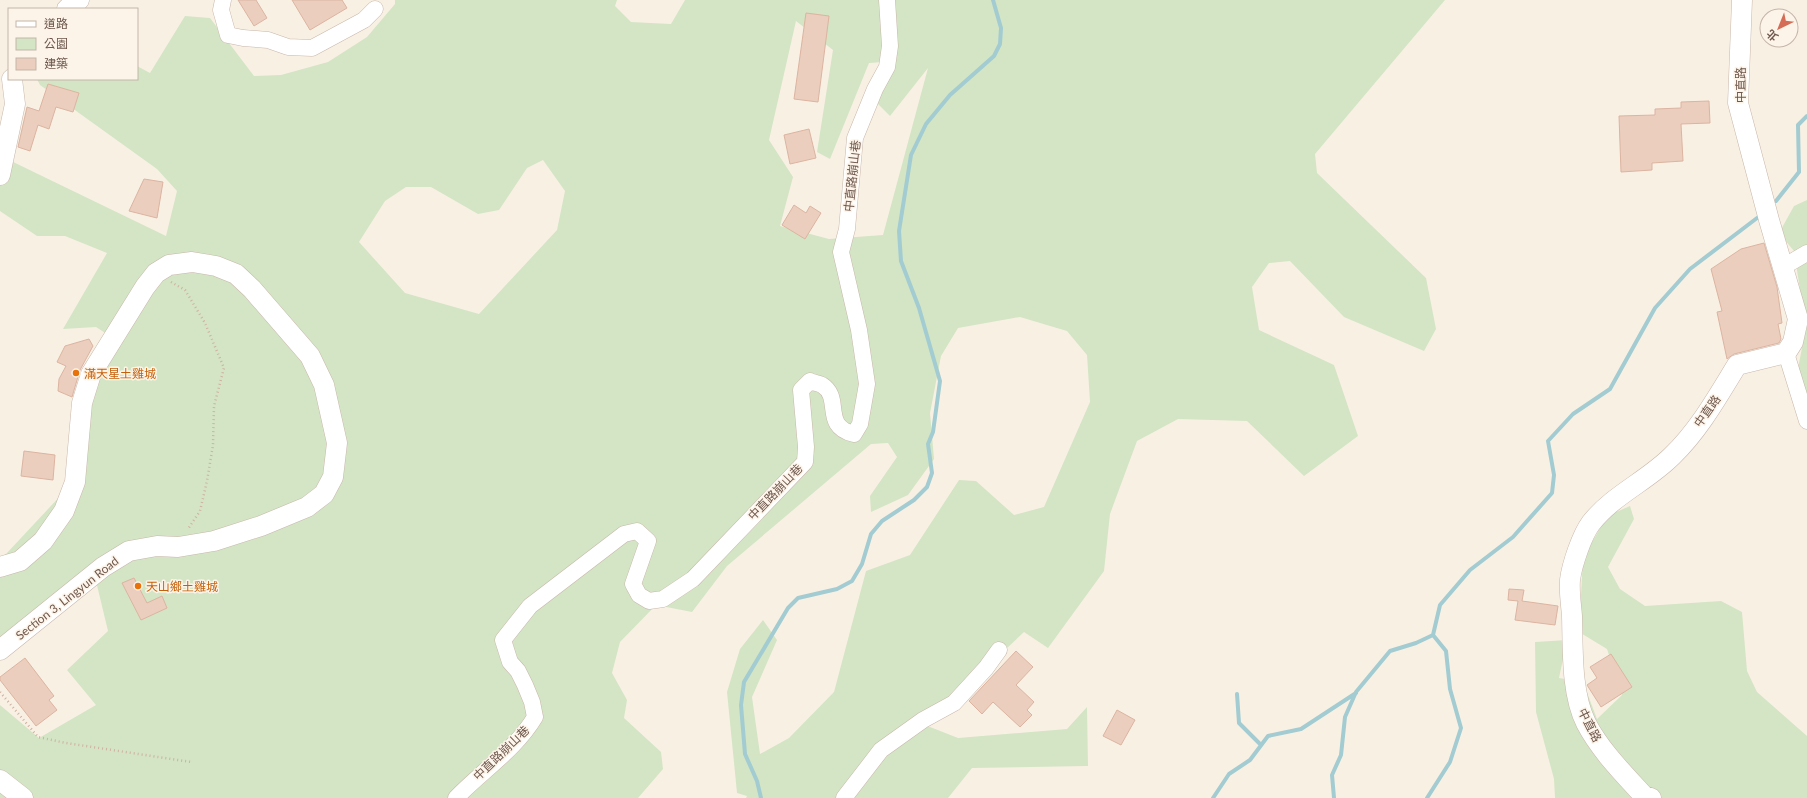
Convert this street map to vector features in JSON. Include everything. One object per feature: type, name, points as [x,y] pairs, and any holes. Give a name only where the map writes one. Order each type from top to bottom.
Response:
[{"type":"street","points":[[68,8],[79,0]]},
{"type":"street","points":[[223,0],[221,10],[228,35],[242,38],[268,40],[288,47],[312,48],[364,20],[375,9]]},
{"type":"street","name":"中直路崩山巷","points":[[456,798],[501,756],[528,728],[535,717],[525,684],[518,671],[510,662],[503,640],[530,606],[624,534],[636,531],[648,541],[633,584],[639,595],[650,601],[663,599],[693,579],[805,462],[806,447],[801,390],[810,382],[822,385],[830,395],[836,424],[842,431],[854,434],[860,424],[868,384],[859,330],[841,252],[847,230],[855,138],[875,89],[887,67],[890,46],[887,0]]},
{"type":"street","name":"中直路","points":[[1651,798],[1644,796],[1604,752],[1586,722],[1578,700],[1574,664],[1570,579],[1578,552],[1591,524],[1626,490],[1652,474],[1673,456],[1704,418],[1737,365],[1786,353],[1793,342],[1798,318],[1738,103],[1742,0]]},
{"type":"street","points":[[0,175],[14,104],[12,80]]},
{"type":"street","points":[[1783,267],[1807,253]]},
{"type":"street","name":"Section 3, Lingyun Road","points":[[0,567],[20,561],[43,541],[64,511],[75,482],[82,402],[91,374],[145,287],[156,273],[169,265],[192,262],[216,266],[236,274],[247,284],[310,356],[324,385],[336,443],[333,477],[324,494],[307,507],[261,526],[214,541],[178,547],[157,546],[129,551],[103,567],[0,650]]},
{"type":"street","points":[[1786,353],[1807,421]]},
{"type":"street","points":[[844,798],[881,750],[923,720],[954,703],[986,668],[999,650]]},
{"type":"street","points":[[0,780],[23,798]]},
{"type":"path","points":[[156,273],[185,290],[205,323],[224,368],[214,406],[213,445],[200,511],[178,547]]},
{"type":"path","points":[[0,692],[38,737],[66,743],[191,762]]},
{"type":"green space","points":[[395,0],[617,0],[615,6],[631,22],[671,24],[685,0],[1445,0],[1315,154],[1317,173],[1426,278],[1436,329],[1424,351],[1344,317],[1290,261],[1269,263],[1252,287],[1259,330],[1334,365],[1358,436],[1304,476],[1247,421],[1178,419],[1137,441],[1110,514],[1104,571],[1048,648],[1024,632],[925,725],[958,738],[1067,729],[1087,707],[1088,766],[972,768],[948,798],[746,798],[747,796],[737,793],[727,692],[740,649],[763,620],[777,640],[752,697],[760,754],[789,738],[834,692],[866,571],[910,555],[959,480],[976,481],[1014,515],[1044,507],[1090,402],[1087,355],[1067,331],[1020,317],[958,328],[941,356],[930,413],[934,459],[908,495],[871,512],[870,496],[897,457],[888,443],[871,444],[727,566],[692,612],[656,605],[620,642],[612,673],[627,700],[624,718],[661,752],[663,769],[638,798],[0,798],[0,705],[39,738],[96,705],[67,670],[108,631],[95,577],[0,654],[0,558],[6,554],[63,493],[110,336],[96,327],[63,329],[107,253],[65,236],[37,236],[0,211],[0,147],[9,160],[166,236],[177,191],[157,169],[40,85],[38,80],[138,80],[138,67],[150,73],[185,16],[210,18],[254,76],[281,75],[328,62],[367,37],[395,4]],"holes":[[[796,21],[833,50],[817,152],[830,159],[869,63],[883,62],[871,97],[890,116],[928,68],[883,235],[829,239],[780,226],[793,177],[769,140]],[[543,160],[565,191],[557,230],[479,314],[405,293],[359,242],[385,201],[406,187],[431,187],[478,214],[499,210],[527,168]]]},
{"type":"green space","points":[[1807,200],[1807,430],[1792,398],[1806,328],[1794,251],[1779,233],[1794,206]]},
{"type":"green space","points":[[1630,506],[1634,519],[1608,567],[1620,589],[1645,606],[1721,601],[1742,612],[1747,671],[1757,692],[1807,736],[1807,798],[1555,798],[1554,779],[1536,712],[1535,642],[1567,640],[1559,678],[1583,682],[1597,719],[1622,695],[1607,649],[1579,632],[1583,558],[1607,516]]},
{"type":"building","points":[[238,0],[256,0],[267,18],[254,26]]},
{"type":"building","points":[[292,0],[342,0],[347,8],[310,30]]},
{"type":"building","points":[[806,13],[829,16],[818,102],[794,99]]},
{"type":"building","points":[[48,84],[79,93],[73,112],[56,107],[49,129],[38,125],[30,151],[18,147],[27,107],[39,111]]},
{"type":"building","points":[[1709,101],[1710,123],[1681,124],[1683,161],[1652,163],[1652,170],[1621,172],[1619,116],[1655,115],[1655,109],[1681,108],[1681,102]]},
{"type":"building","points":[[809,129],[816,158],[790,164],[784,135]]},
{"type":"building","points":[[144,179],[163,182],[157,218],[129,211]]},
{"type":"building","points":[[794,205],[806,213],[810,206],[821,213],[805,239],[782,225]]},
{"type":"building","points":[[1764,243],[1777,287],[1782,323],[1778,324],[1781,339],[1779,343],[1734,354],[1727,359],[1717,312],[1722,311],[1711,269],[1741,249]]},
{"type":"building","name":"滿天星土雞城","points":[[89,339],[93,346],[80,370],[72,397],[58,391],[59,379],[66,366],[57,362],[65,346]]},
{"type":"building","points":[[24,451],[55,455],[53,480],[21,476]]},
{"type":"building","points":[[134,578],[147,603],[162,596],[167,608],[141,620],[122,583]]},
{"type":"building","points":[[1509,589],[1524,590],[1522,601],[1558,606],[1555,625],[1515,620],[1518,601],[1508,600]]},
{"type":"building","points":[[1016,651],[1033,667],[1016,685],[1034,702],[1027,710],[1032,715],[1020,727],[993,702],[982,714],[969,701]]},
{"type":"building","points":[[1611,654],[1632,687],[1601,707],[1587,685],[1597,678],[1590,667]]},
{"type":"building","points":[[25,658],[54,696],[49,700],[57,710],[36,726],[0,680],[0,677]]},
{"type":"building","points":[[1117,710],[1135,720],[1121,745],[1103,736]]},
{"type":"waterway","points":[[761,798],[757,781],[745,754],[741,705],[744,682],[788,608],[798,598],[837,589],[852,581],[862,564],[871,534],[882,521],[914,500],[927,487],[932,473],[928,444],[933,432],[940,381],[919,308],[901,261],[899,231],[911,155],[926,124],[950,95],[994,56],[1000,44],[1001,28],[993,0]]},
{"type":"waterway","points":[[1776,201],[1799,172],[1798,125],[1807,116]]},
{"type":"waterway","points":[[1427,798],[1450,762],[1461,728],[1450,689],[1446,651],[1433,635],[1440,605],[1470,570],[1513,537],[1552,493],[1554,475],[1548,441],[1573,414],[1610,389],[1655,308],[1690,269],[1761,215]]},
{"type":"waterway","points":[[1334,798],[1332,775],[1341,755],[1345,717],[1356,692],[1390,651],[1416,643],[1433,635]]},
{"type":"waterway","points":[[1213,798],[1229,774],[1250,760],[1268,736],[1301,729],[1356,693]]},
{"type":"waterway","points":[[1237,694],[1239,723],[1261,745]]},
{"type":"place","name":"滿天星土雞城","points":[[76,373]]},
{"type":"place","name":"天山鄉土雞城","points":[[138,586]]}]
